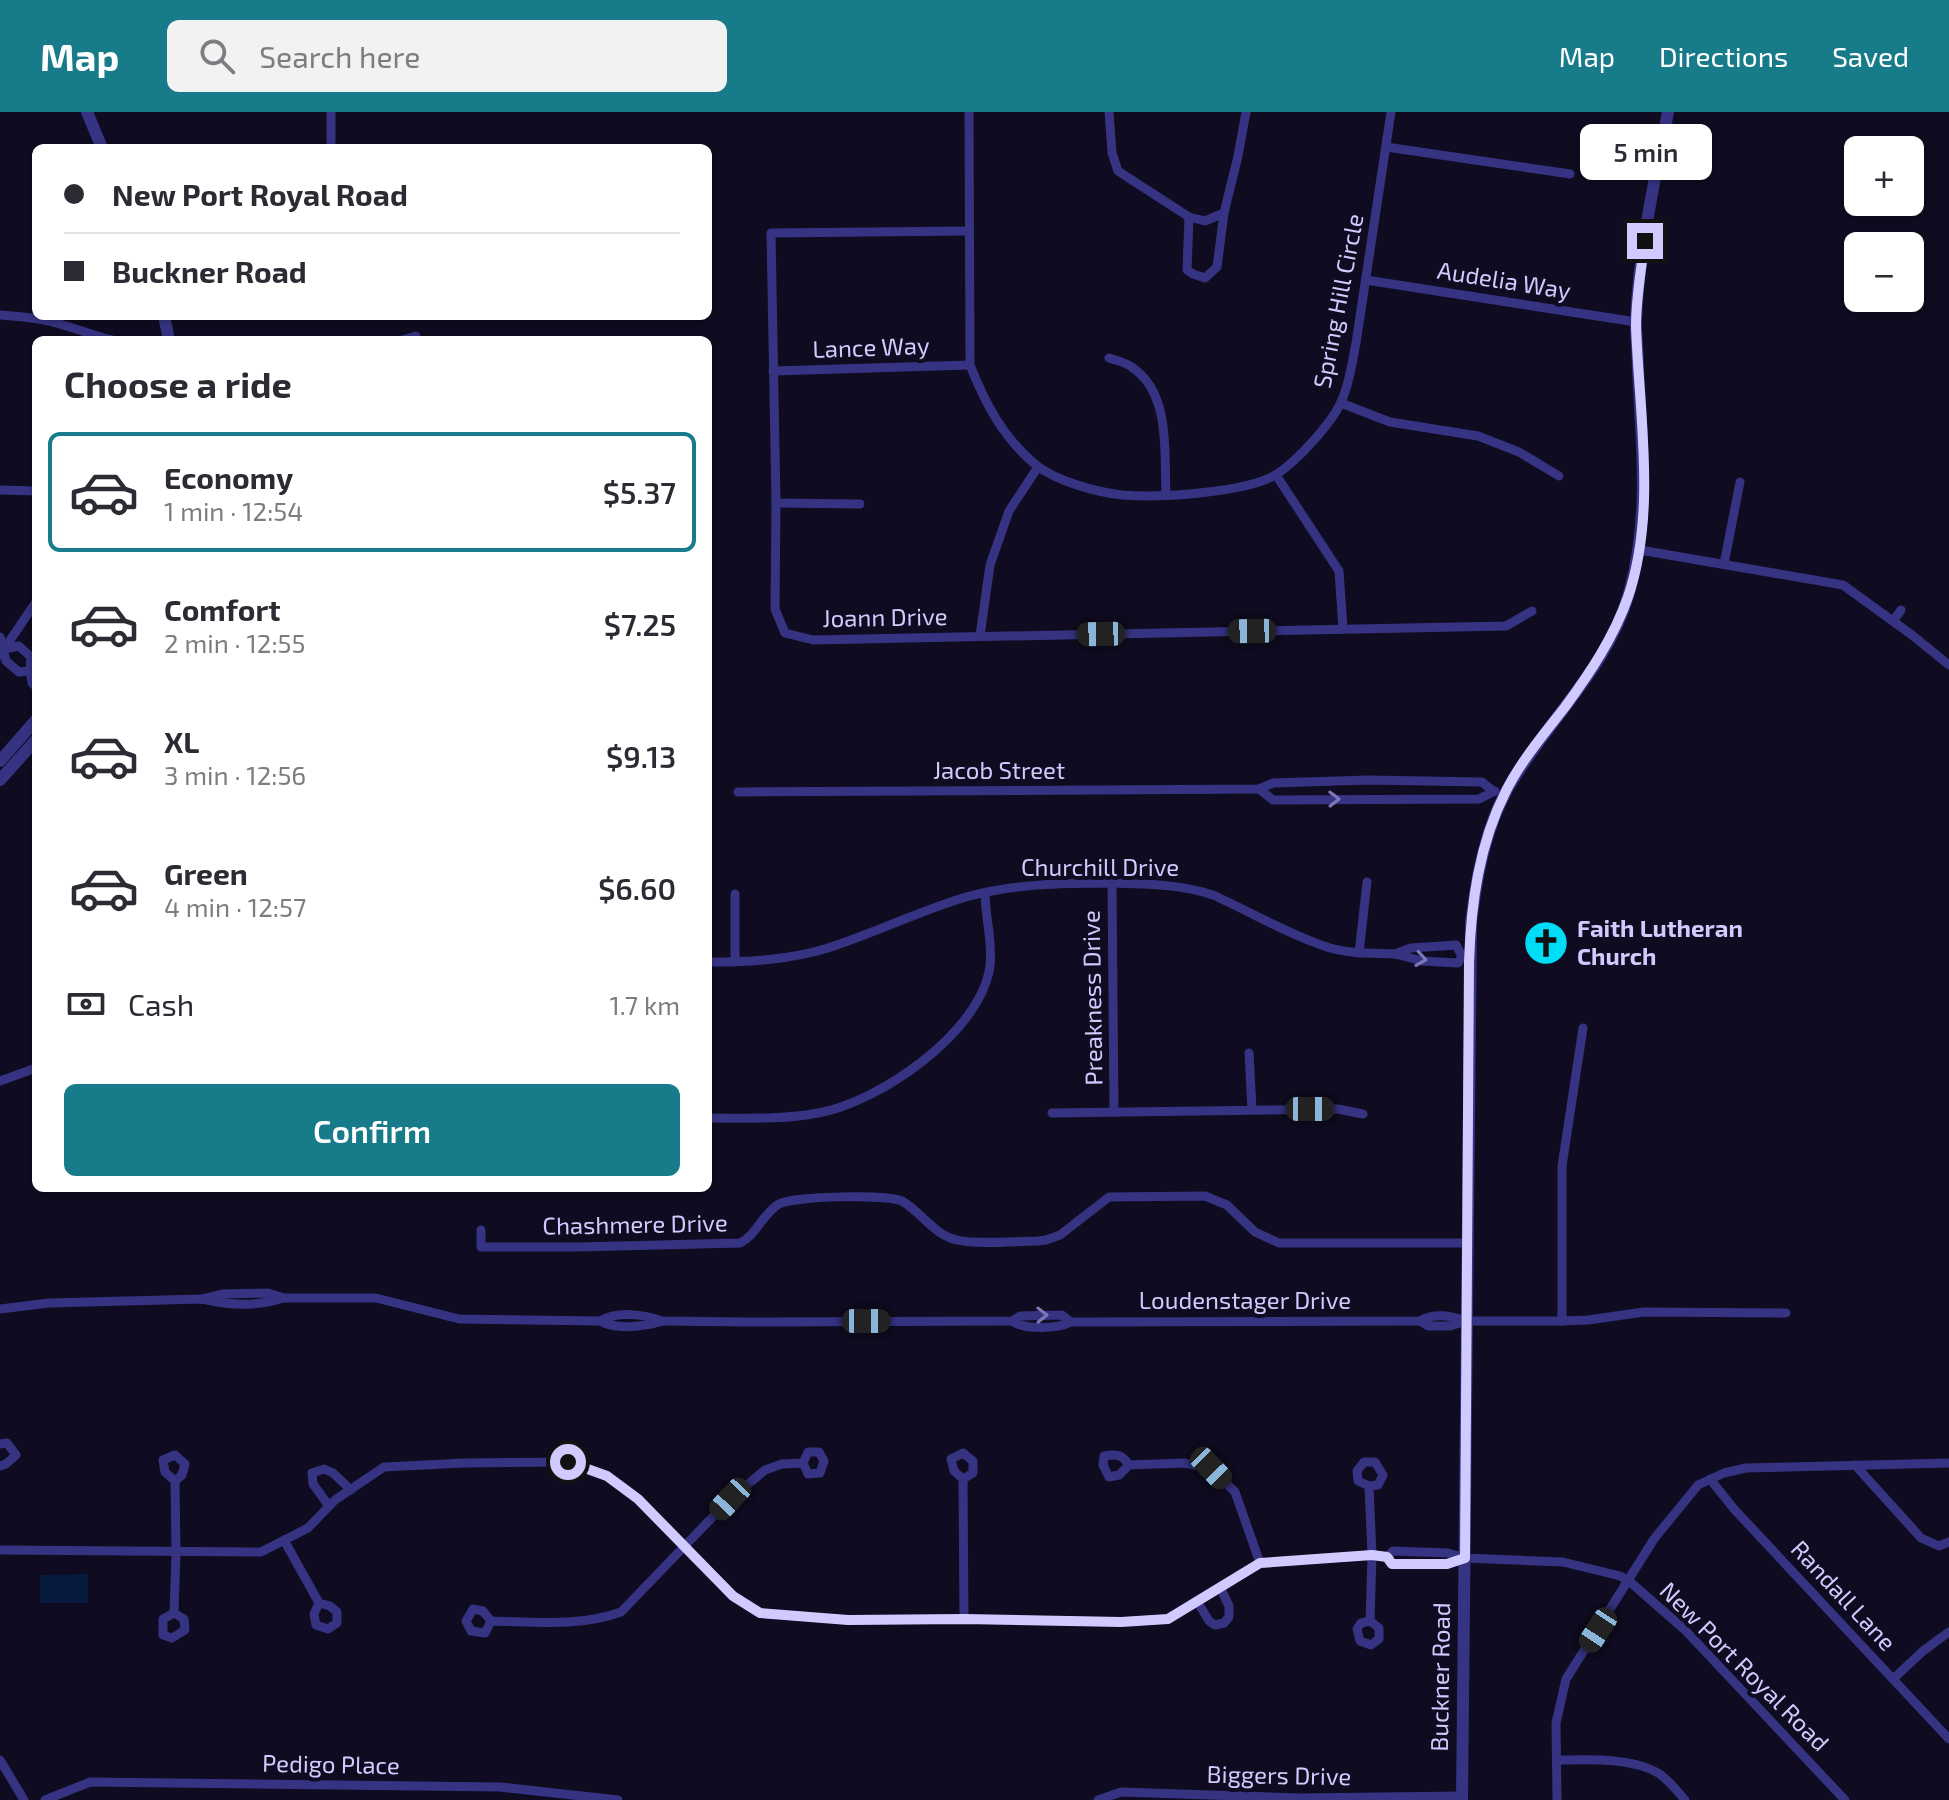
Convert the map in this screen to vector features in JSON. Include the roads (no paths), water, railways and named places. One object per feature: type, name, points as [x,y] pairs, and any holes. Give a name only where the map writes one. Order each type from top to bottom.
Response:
[{"type":"street","points":[[88,112],[100,144]]},
{"type":"street","points":[[331,112],[331,144]]},
{"type":"street","name":"Spring Hill Circle","points":[[969,112],[970,365],[981,393],[1006,435],[1038,467],[1066,481],[1121,495],[1232,489],[1276,475],[1326,426],[1341,403],[1352,365],[1391,112]]},
{"type":"street","points":[[1109,112],[1112,153],[1118,171],[1189,217],[1205,221],[1224,213]]},
{"type":"street","points":[[1189,217],[1187,270],[1205,278],[1217,267],[1224,213],[1246,112]]},
{"type":"street","name":"Buckner Road","points":[[1462,1798],[1466,956],[1476,883],[1499,791],[1589,675],[1628,597],[1640,550],[1644,485],[1636,322],[1652,196],[1668,112]]},
{"type":"street","points":[[1386,147],[1570,174]]},
{"type":"street","name":"Joann Drive","points":[[968,231],[771,233],[775,609],[785,633],[813,640],[1506,626],[1532,611]]},
{"type":"street","name":"Audelia Way","points":[[1366,280],[1636,322]]},
{"type":"street","points":[[0,315],[32,320]]},
{"type":"street","points":[[34,320],[62,324],[95,336]]},
{"type":"street","points":[[1109,358],[1135,369],[1155,397],[1163,423],[1166,494]]},
{"type":"street","name":"Lance Way","points":[[773,371],[970,365]]},
{"type":"street","points":[[1341,403],[1390,422],[1478,436],[1519,452],[1559,476]]},
{"type":"street","points":[[980,636],[990,565],[1009,511],[1038,467]]},
{"type":"street","points":[[1276,475],[1339,571],[1343,629]]},
{"type":"street","points":[[1724,564],[1740,482]]},
{"type":"street","points":[[0,490],[32,491]]},
{"type":"street","points":[[776,503],[860,504]]},
{"type":"street","points":[[1640,550],[1843,585],[1949,665]]},
{"type":"street","points":[[1,650],[32,607]]},
{"type":"street","points":[[1893,621],[1901,610]]},
{"type":"street","points":[[0,637],[6,661],[19,672],[32,670]]},
{"type":"street","points":[[1,650],[19,646],[31,657],[32,664]]},
{"type":"street","points":[[0,761],[32,725]]},
{"type":"street","points":[[0,780],[32,744]]},
{"type":"street","name":"Jacob Street","points":[[738,792],[1259,789],[1273,783],[1368,780],[1482,782],[1499,791]]},
{"type":"street","name":"Jacob Street","points":[[1259,789],[1273,800],[1479,799],[1499,791]]},
{"type":"street","points":[[1359,953],[1367,882]]},
{"type":"street","name":"Churchill Drive","points":[[712,962],[780,959],[829,948],[952,902],[1019,886],[1062,883],[1164,884],[1198,890],[1329,948],[1395,954],[1422,961],[1458,963],[1466,956],[1456,945],[1411,948],[1395,954]]},
{"type":"street","name":"Preakness Drive","points":[[1112,883],[1114,1112]]},
{"type":"street","points":[[712,1118],[770,1118],[821,1113],[876,1093],[939,1047],[975,1007],[983,989],[990,965],[985,893]]},
{"type":"street","points":[[735,894],[735,962]]},
{"type":"street","points":[[1562,1321],[1562,1166],[1583,1028]]},
{"type":"street","points":[[1249,1053],[1252,1109]]},
{"type":"street","points":[[0,1081],[32,1069]]},
{"type":"street","points":[[1052,1113],[1338,1109],[1363,1114]]},
{"type":"street","name":"Chashmere Drive","points":[[481,1230],[481,1247],[740,1243],[748,1239],[779,1204],[790,1200],[891,1198],[903,1202],[935,1229],[957,1240],[1038,1241],[1060,1235],[1109,1197],[1205,1196],[1227,1205],[1255,1232],[1279,1243],[1467,1243]]},
{"type":"street","name":"Loudenstager Drive","points":[[0,1309],[49,1303],[202,1299],[223,1304],[268,1303],[284,1298],[376,1298],[459,1319],[600,1321],[609,1326],[650,1325],[662,1321],[1012,1321],[1020,1316],[1062,1315],[1071,1322],[1420,1321],[1428,1316],[1452,1316],[1466,1321],[1562,1321],[1644,1312],[1786,1313]]},
{"type":"street","points":[[0,1444],[7,1443],[16,1455],[0,1466]]},
{"type":"street","name":"New Port Royal Road","points":[[0,1550],[261,1552],[308,1528],[329,1506],[384,1467],[568,1462],[607,1476],[638,1499],[733,1596],[760,1613],[848,1620],[1105,1622],[1168,1619],[1260,1563],[1372,1555],[1387,1557],[1393,1551],[1563,1562],[1629,1581],[1685,1630],[1845,1800]]},
{"type":"street","points":[[491,1621],[574,1622],[602,1619],[621,1612],[730,1499],[765,1470],[782,1464],[803,1463]]},
{"type":"street","points":[[1129,1465],[1184,1463],[1211,1468],[1235,1492],[1260,1563]]},
{"type":"street","points":[[1557,1800],[1556,1723],[1566,1679],[1654,1539],[1698,1485],[1724,1473],[1746,1468],[1949,1463]]},
{"type":"street","points":[[1855,1465],[1921,1538],[1939,1546],[1949,1542]]},
{"type":"street","points":[[329,1506],[313,1484],[312,1473],[324,1469],[351,1490]]},
{"type":"street","points":[[963,1479],[964,1619]]},
{"type":"street","name":"Randall Lane","points":[[1710,1479],[1734,1509],[1949,1739]]},
{"type":"street","points":[[174,1613],[175,1481]]},
{"type":"street","points":[[1369,1486],[1372,1555],[1370,1621]]},
{"type":"street","points":[[284,1540],[319,1603]]},
{"type":"street","points":[[1197,1601],[1209,1621],[1215,1625],[1224,1623],[1229,1617],[1229,1606],[1220,1587]]},
{"type":"street","points":[[1893,1679],[1949,1632]]},
{"type":"street","points":[[0,1760],[24,1800]]},
{"type":"street","points":[[1557,1760],[1619,1761],[1656,1772],[1685,1800]]},
{"type":"street","name":"Pedigo Place","points":[[45,1800],[90,1782],[500,1787],[618,1800]]},
{"type":"street","points":[[500,1787],[500,1800]]},
{"type":"street","name":"Biggers Drive","points":[[1098,1800],[1121,1792],[1299,1799],[1462,1798]]},
{"type":"water","points":[[88,1574],[88,1603],[40,1603],[40,1575]]},
{"type":"place","name":"Faith Lutheran Church","points":[[1546,943]]}]
